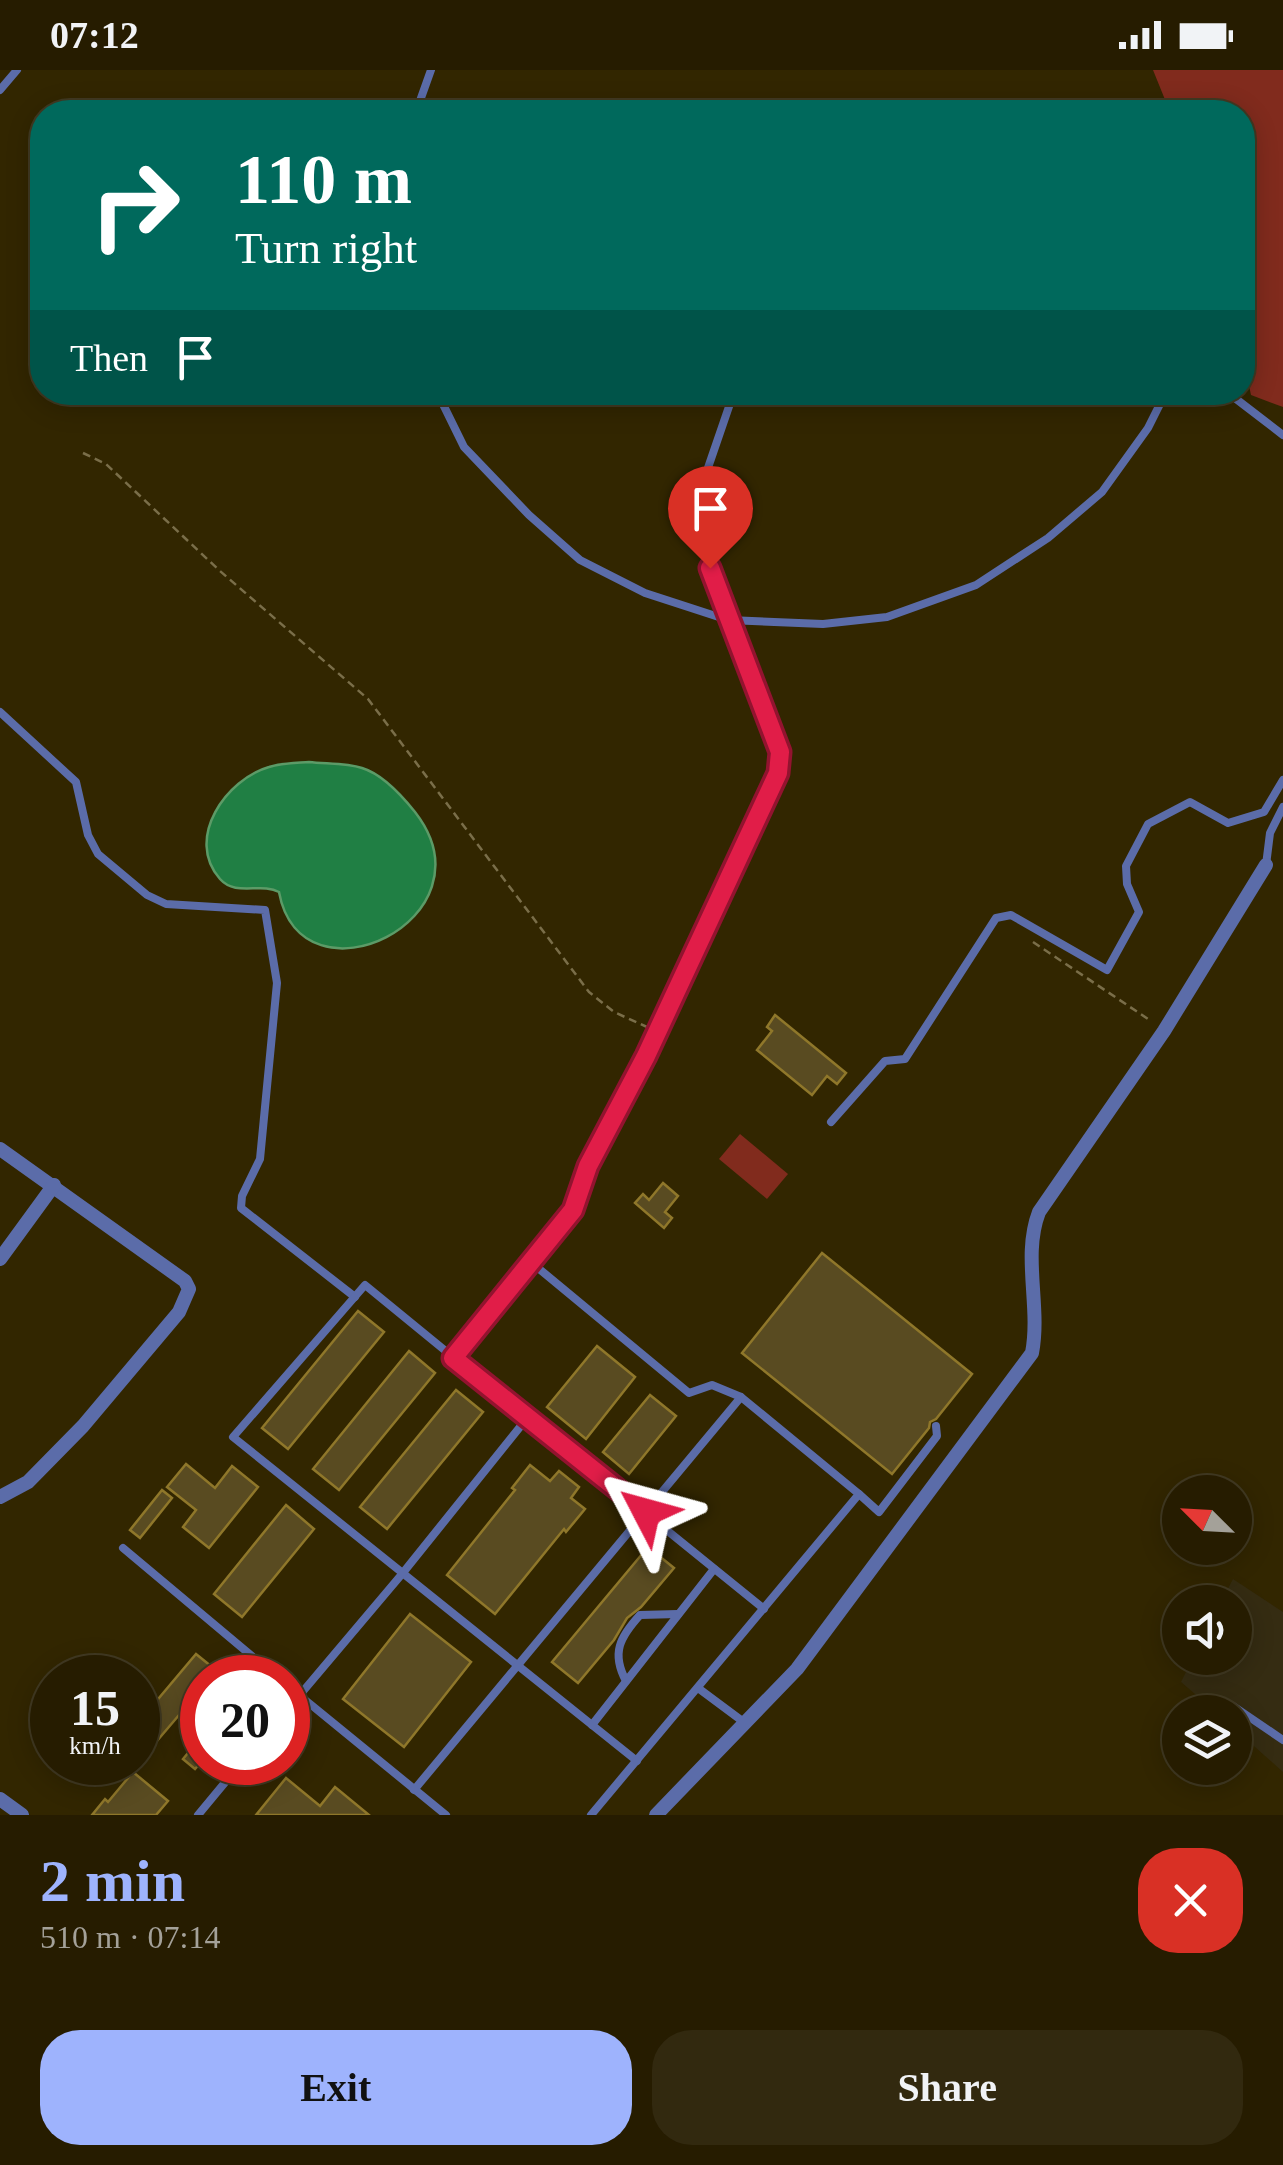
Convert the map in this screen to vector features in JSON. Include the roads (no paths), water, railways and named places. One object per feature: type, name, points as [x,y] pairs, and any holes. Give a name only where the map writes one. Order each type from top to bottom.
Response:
[{"type":"street","points":[[656,1815],[797,1668],[1032,1353],[1037,1328],[1032,1230],[1039,1212],[1164,1030],[1266,865]]},
{"type":"street","points":[[0,1148],[184,1281],[189,1289],[178,1312],[83,1426],[28,1482],[0,1498]]},
{"type":"street","points":[[0,1259],[54,1186]]},
{"type":"street","points":[[0,1798],[22,1815]]},
{"type":"lane","points":[[0,90],[17,70]]},
{"type":"lane","points":[[420,100],[431,70]]},
{"type":"lane","points":[[443,405],[464,447],[528,515],[580,560],[645,593],[728,620],[823,624],[888,617],[976,585],[1048,538],[1102,492],[1148,428],[1160,405]]},
{"type":"lane","points":[[453,1358],[573,1210],[588,1166],[657,1032],[778,773],[780,752],[698,538],[700,491],[730,405]]},
{"type":"lane","points":[[1244,405],[1283,436]]},
{"type":"lane","points":[[0,712],[76,782],[88,835],[98,854],[146,895],[166,904],[265,910],[277,983],[260,1159],[242,1196],[241,1208],[355,1297]]},
{"type":"lane","points":[[832,1122],[884,1061],[905,1060],[996,918],[1011,915],[1107,970],[1140,912],[1127,884],[1126,866],[1148,824],[1190,802],[1228,823],[1264,812],[1283,780]]},
{"type":"lane","points":[[1266,865],[1270,833],[1283,807]]},
{"type":"lane","points":[[532,1263],[689,1393],[712,1386],[741,1398],[879,1512],[927,1453],[937,1436],[936,1426]]},
{"type":"lane","points":[[637,1761],[233,1437],[365,1285],[764,1609]]},
{"type":"lane","points":[[414,1790],[741,1398]]},
{"type":"lane","points":[[310,1682],[528,1417]]},
{"type":"lane","points":[[592,1815],[859,1494]]},
{"type":"lane","points":[[123,1548],[251,1655]]},
{"type":"lane","points":[[592,1724],[714,1569]]},
{"type":"lane","points":[[626,1681],[616,1656],[618,1642],[628,1628],[640,1614],[678,1614]]},
{"type":"lane","points":[[698,1688],[745,1723]]},
{"type":"lane","points":[[310,1704],[446,1815]]},
{"type":"lane","points":[[1252,1719],[1283,1740]]},
{"type":"lane","points":[[198,1815],[223,1785]]}]
